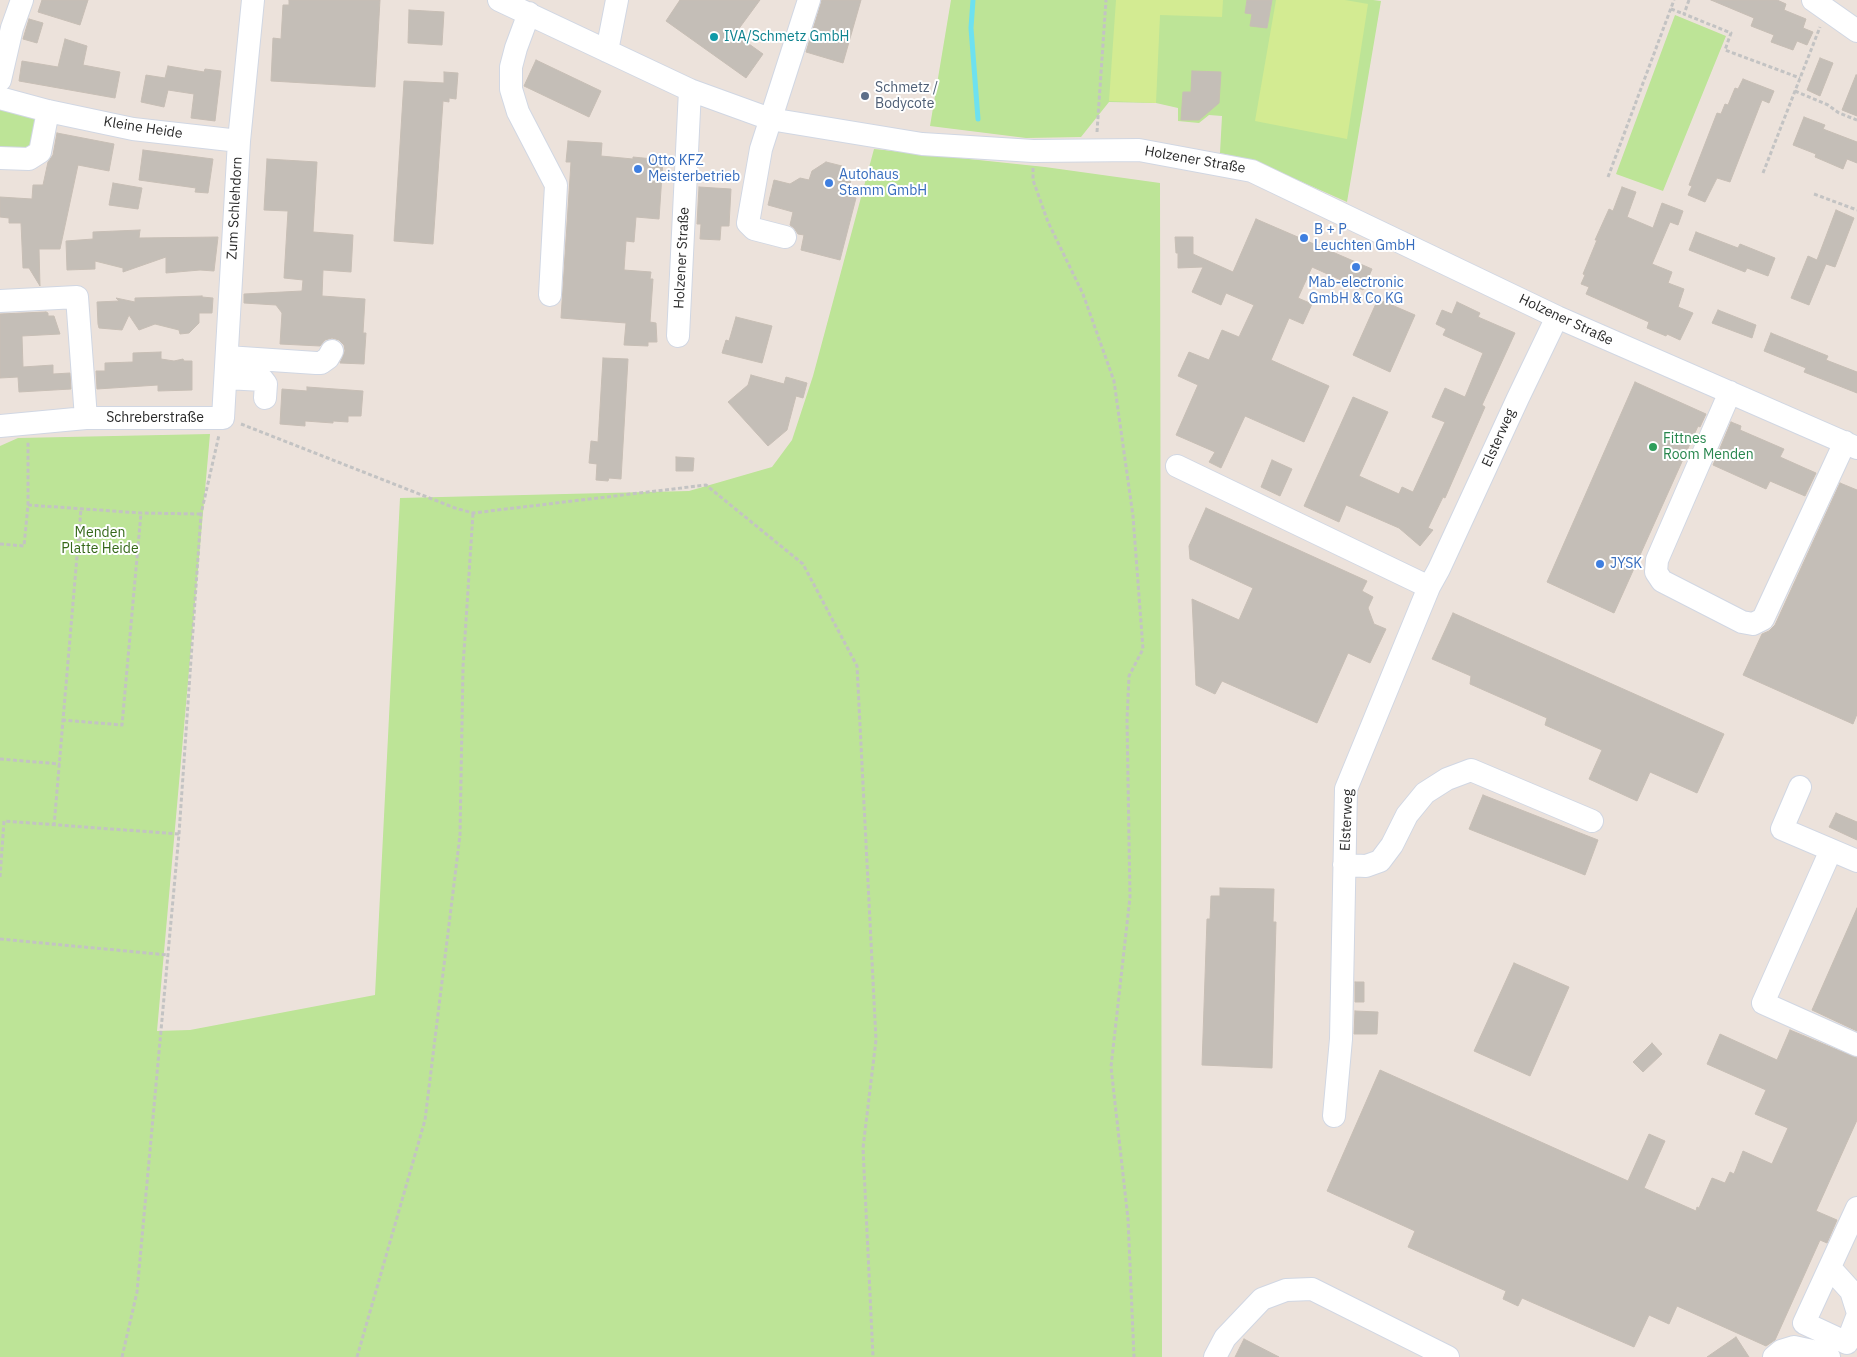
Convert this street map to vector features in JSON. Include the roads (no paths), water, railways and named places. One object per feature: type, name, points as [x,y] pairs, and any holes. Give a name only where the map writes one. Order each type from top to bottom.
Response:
[{"type":"street","points":[[0,80],[12,28],[22,0]]},
{"type":"street","name":"Zum Schlehdorn","points":[[223,418],[239,141],[254,0]]},
{"type":"street","name":"Holzener Straße","points":[[499,0],[690,90],[770,119],[922,144],[1033,151],[1139,150],[1252,171],[1557,317],[1851,445]]},
{"type":"street","points":[[607,52],[617,0]]},
{"type":"street","points":[[785,237],[754,229],[748,223],[761,149],[809,0]]},
{"type":"street","points":[[1820,6],[1857,31]]},
{"type":"street","points":[[529,13],[511,67],[511,88],[518,112],[556,185],[550,294]]},
{"type":"street","name":"Holzener Straße","points":[[678,336],[690,90]]},
{"type":"street","name":"Kleine Heide","points":[[0,98],[48,111],[133,129],[239,141]]},
{"type":"street","points":[[0,158],[29,159],[40,152],[48,111]]},
{"type":"street","name":"Schreberstraße","points":[[0,301],[77,297],[86,418]]},
{"type":"street","name":"Elsterweg","points":[[1334,1116],[1341,1039],[1346,789],[1429,587],[1439,570],[1557,317]]},
{"type":"street","points":[[226,368],[316,363],[328,358],[332,351]]},
{"type":"street","points":[[226,368],[335,374]]},
{"type":"street","points":[[226,368],[263,380],[266,384],[266,398]]},
{"type":"street","points":[[1730,392],[1657,560],[1656,572],[1662,581],[1742,622],[1753,624],[1763,619],[1851,445]]},
{"type":"street","name":"Schreberstraße","points":[[0,426],[86,418],[223,418]]},
{"type":"street","points":[[1177,466],[1429,587]]},
{"type":"street","points":[[1344,865],[1366,866],[1380,861],[1392,846],[1407,815],[1425,793],[1447,779],[1471,770],[1592,821]]},
{"type":"street","points":[[1800,787],[1782,829],[1857,861]]},
{"type":"street","points":[[1831,850],[1763,1003],[1857,1045]]},
{"type":"street","points":[[1857,1208],[1804,1323],[1847,1343],[1857,1317]]},
{"type":"street","points":[[1830,1269],[1851,1291],[1857,1310]]},
{"type":"street","points":[[1215,1357],[1225,1338],[1262,1299],[1286,1290],[1312,1289],[1448,1357]]},
{"type":"street","points":[[1774,1357],[1781,1351],[1794,1347],[1817,1352],[1829,1357]]},
{"type":"waterway","points":[[973,0],[971,28],[978,119]]},
{"type":"place","name":"IVA/Schmetz GmbH","points":[[714,37]]},
{"type":"place","name":"Schmetz / Bodycote","points":[[865,96]]},
{"type":"place","name":"Otto KFZ Meisterbetrieb","points":[[638,169]]},
{"type":"place","name":"Autohaus Stamm GmbH","points":[[829,183]]},
{"type":"place","name":"B + P Leuchten GmbH","points":[[1304,238]]},
{"type":"place","name":"Mab-electronic GmbH & Co KG","points":[[1356,267]]},
{"type":"place","name":"Fittnes Room Menden","points":[[1653,447]]},
{"type":"place","name":"JYSK","points":[[1600,564]]},
{"type":"park label","name":"Menden Platte Heide","points":[[100,542]]}]
